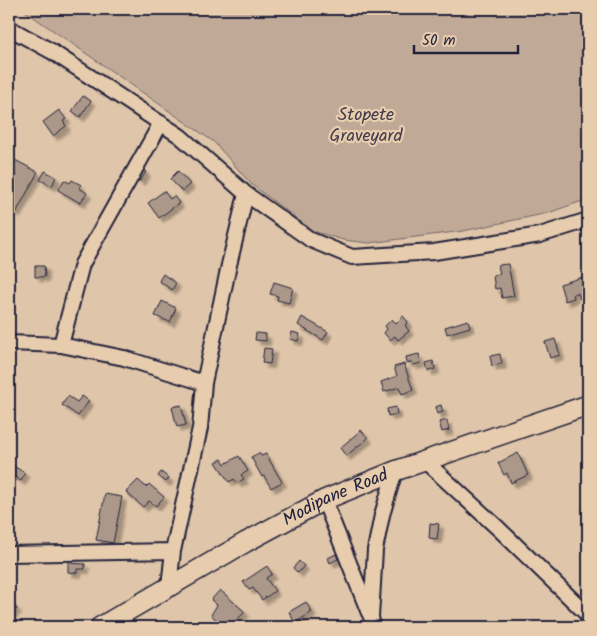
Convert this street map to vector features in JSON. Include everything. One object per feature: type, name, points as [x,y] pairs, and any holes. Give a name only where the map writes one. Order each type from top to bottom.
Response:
[{"type":"main road","name":"Modipane Road","points":[[100,627],[270,528],[324,500],[395,472],[588,405]]},
{"type":"street","points":[[9,28],[51,51],[180,136],[246,194],[311,240],[352,257],[454,249],[540,235],[588,220]]},
{"type":"street","points":[[61,345],[82,264],[161,123]]},
{"type":"street","points":[[169,586],[173,551],[200,428],[204,383],[246,194]]},
{"type":"street","points":[[9,343],[61,345],[124,358],[204,383]]},
{"type":"street","points":[[425,462],[499,529],[588,615]]},
{"type":"street","points":[[372,622],[375,550],[382,515],[395,472]]},
{"type":"street","points":[[324,500],[372,622]]},
{"type":"street","points":[[9,554],[173,551]]},
{"type":"green space","name":"Stopete Graveyard","points":[[22,9],[588,9],[588,199],[548,213],[463,231],[369,243],[343,240],[313,231],[251,184],[214,142]]},
{"type":"building","points":[[83,96],[91,101],[80,117],[72,111]]},
{"type":"building","points":[[59,110],[66,119],[63,121],[66,126],[53,136],[43,122]]},
{"type":"building","points":[[13,159],[38,172],[16,213],[9,209],[9,167]]},
{"type":"building","points":[[138,166],[146,172],[140,181],[132,175]]},
{"type":"building","points":[[45,171],[56,177],[52,186],[40,180]]},
{"type":"building","points":[[178,171],[190,184],[182,191],[170,179]]},
{"type":"building","points":[[64,180],[70,183],[72,180],[81,185],[79,188],[87,193],[80,203],[58,190]]},
{"type":"building","points":[[164,191],[170,199],[174,196],[179,203],[159,218],[148,203]]},
{"type":"building","points":[[508,264],[514,296],[502,298],[500,288],[495,289],[493,276],[500,274],[498,265]]},
{"type":"building","points":[[35,266],[44,266],[45,277],[35,277]]},
{"type":"building","points":[[163,274],[176,283],[172,290],[159,281]]},
{"type":"building","points":[[583,277],[588,297],[580,299],[578,293],[573,294],[574,298],[565,301],[560,284]]},
{"type":"building","points":[[274,282],[293,288],[289,303],[277,300],[278,296],[270,294]]},
{"type":"building","points":[[162,301],[176,308],[170,322],[155,316]]},
{"type":"building","points":[[403,316],[408,322],[405,325],[409,331],[398,340],[395,336],[390,340],[384,333],[387,329],[385,326],[392,319],[396,323]]},
{"type":"building","points":[[302,317],[328,332],[323,340],[298,325]]},
{"type":"building","points":[[468,320],[470,327],[447,334],[445,327]]},
{"type":"building","points":[[292,332],[300,334],[298,341],[290,339]]},
{"type":"building","points":[[256,333],[266,334],[266,341],[255,340]]},
{"type":"building","points":[[555,339],[560,355],[550,358],[545,342]]},
{"type":"building","points":[[264,348],[272,349],[270,364],[262,363]]},
{"type":"building","points":[[419,354],[421,363],[413,365],[412,362],[407,363],[406,357]]},
{"type":"building","points":[[500,354],[502,364],[492,366],[490,356]]},
{"type":"building","points":[[433,361],[435,369],[428,371],[426,363]]},
{"type":"building","points":[[404,364],[413,390],[402,394],[399,387],[384,392],[381,382],[397,376],[394,367]]},
{"type":"building","points":[[68,396],[77,402],[82,396],[89,401],[78,416],[62,405]]},
{"type":"building","points":[[181,405],[186,425],[177,427],[172,407]]},
{"type":"building","points":[[441,405],[443,412],[437,414],[435,407]]},
{"type":"building","points":[[396,407],[397,414],[388,416],[387,409]]},
{"type":"building","points":[[447,420],[449,430],[442,432],[439,422]]},
{"type":"building","points":[[361,430],[368,438],[346,456],[340,448]]},
{"type":"building","points":[[259,453],[261,456],[266,454],[282,482],[271,488],[264,476],[262,477],[251,457]]},
{"type":"building","points":[[518,453],[528,475],[511,483],[507,473],[504,475],[498,463]]},
{"type":"building","points":[[239,456],[248,471],[241,475],[244,479],[237,483],[234,479],[229,482],[216,462],[222,459],[225,464]]},
{"type":"building","points":[[10,464],[25,473],[21,481],[9,473]]},
{"type":"building","points":[[161,472],[169,478],[166,482],[158,476]]},
{"type":"building","points":[[138,480],[146,487],[149,484],[164,497],[156,506],[149,501],[143,507],[126,492]]},
{"type":"building","points":[[105,494],[122,497],[113,543],[96,540]]},
{"type":"building","points":[[430,523],[439,524],[437,539],[429,538]]},
{"type":"building","points":[[336,554],[338,559],[330,563],[328,558]]},
{"type":"building","points":[[299,561],[304,566],[298,573],[293,568]]},
{"type":"building","points":[[68,563],[85,564],[85,569],[77,569],[77,573],[68,572]]},
{"type":"building","points":[[267,566],[272,574],[266,578],[275,591],[262,600],[253,588],[249,590],[243,582]]},
{"type":"building","points":[[220,590],[245,612],[229,627],[221,627],[217,623],[218,621],[211,615],[217,605],[211,600]]},
{"type":"building","points":[[9,600],[17,609],[9,616]]},
{"type":"building","points":[[306,602],[312,612],[295,623],[289,612]]}]
